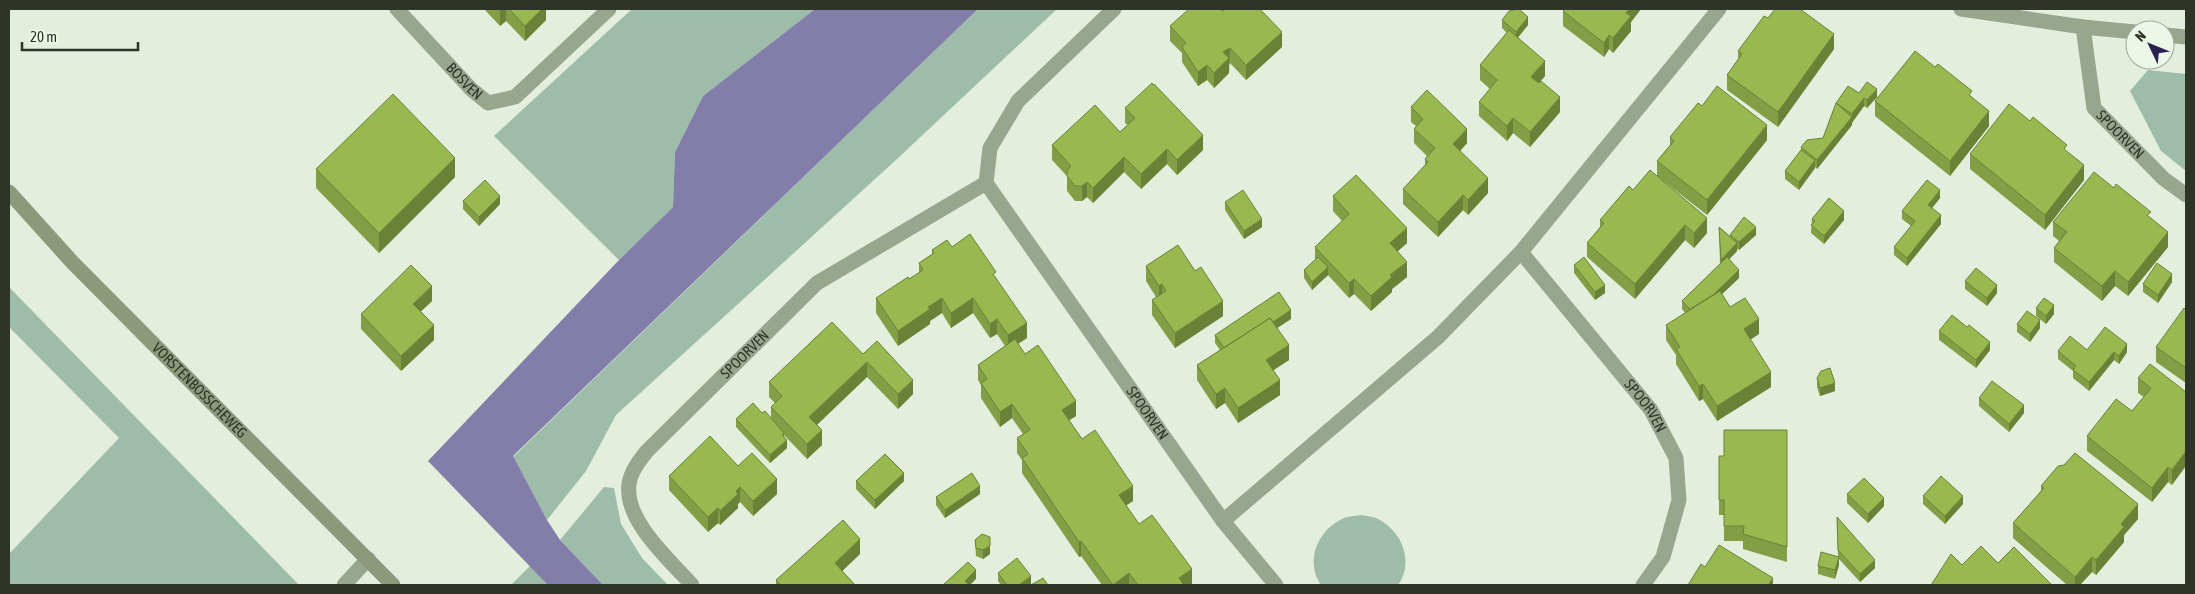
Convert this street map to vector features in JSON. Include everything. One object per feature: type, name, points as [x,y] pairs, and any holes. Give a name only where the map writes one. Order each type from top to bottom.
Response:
[{"type":"street","name":"BOSVEN","points":[[397,9],[472,89],[488,103],[515,96],[609,9]]},
{"type":"street","points":[[986,183],[990,148],[1018,100],[1114,9]]},
{"type":"street","points":[[1223,521],[1438,337],[1521,252],[1719,9]]},
{"type":"street","points":[[1961,9],[2083,27],[2125,31]]},
{"type":"street","name":"SPOORVEN","points":[[2083,27],[2094,108],[2164,179],[2186,195]]},
{"type":"street","name":"SPOORVEN","points":[[692,585],[640,526],[630,506],[628,485],[634,467],[647,451],[817,283],[986,183],[1223,521],[1276,585]]},
{"type":"street","name":"VORSTENBOSSCHEWEG","points":[[9,192],[73,263],[392,585]]},
{"type":"street","name":"SPOORVEN","points":[[1521,252],[1651,410],[1676,458],[1679,500],[1664,557],[1643,585]]},
{"type":"street","points":[[344,585],[368,559]]},
{"type":"green space","points":[[632,9],[815,9],[703,96],[675,152],[673,207],[619,260],[494,136]]},
{"type":"green space","points":[[978,9],[1057,9],[897,159],[616,415],[586,471],[547,520],[513,457]]},
{"type":"green space","points":[[2148,70],[2186,74],[2186,171],[2161,151],[2130,91]]},
{"type":"green space","points":[[9,287],[299,585],[9,585],[9,554],[119,438],[9,327]]},
{"type":"green space","points":[[604,487],[614,488],[621,524],[642,558],[668,585],[603,585],[560,540]]},
{"type":"green space","points":[[1361,515],[1380,520],[1400,540],[1404,549],[1405,567],[1398,585],[1321,585],[1314,567],[1314,557],[1320,539],[1333,524],[1342,519]]},
{"type":"green space","points":[[531,565],[548,585],[511,585]]},
{"type":"shaded area","points":[[815,9],[978,9],[513,456],[547,520],[560,540],[603,585],[548,585],[428,461],[619,260],[673,207],[675,152],[703,96]]},
{"type":"building","points":[[509,9],[542,9],[525,26]]},
{"type":"building","points":[[1189,9],[1221,9],[1222,11],[1225,9],[1260,9],[1282,32],[1246,65],[1230,48],[1223,52],[1229,58],[1214,73],[1207,65],[1198,72],[1182,47],[1186,43],[1170,26]]},
{"type":"building","points":[[1519,9],[1528,17],[1516,32],[1502,20],[1509,11]]},
{"type":"building","points":[[1565,9],[1629,9],[1626,13],[1631,16],[1613,38],[1609,35],[1604,43],[1563,11]]},
{"type":"building","points":[[1775,9],[1800,9],[1834,34],[1778,112],[1727,75],[1742,54],[1738,51],[1764,16],[1768,18]]},
{"type":"building","points":[[1509,30],[1545,61],[1531,77],[1539,83],[1541,81],[1560,97],[1530,132],[1513,118],[1507,126],[1479,102],[1497,80],[1480,65]]},
{"type":"building","points":[[1915,51],[1935,67],[1938,64],[1972,91],[1969,95],[1989,111],[1950,161],[1875,101]]},
{"type":"building","points":[[1867,82],[1877,89],[1867,100],[1864,98],[1852,114],[1836,103],[1848,86],[1859,93]]},
{"type":"building","points":[[1152,83],[1203,135],[1177,160],[1167,149],[1141,174],[1124,157],[1093,188],[1087,182],[1082,186],[1075,186],[1067,176],[1067,171],[1071,166],[1052,145],[1095,105],[1120,132],[1135,118],[1125,108]]},
{"type":"building","points":[[1717,86],[1767,125],[1707,200],[1657,161],[1674,141],[1670,137],[1698,103],[1702,106]]},
{"type":"building","points":[[1427,90],[1467,129],[1453,144],[1488,178],[1468,200],[1463,195],[1438,222],[1403,189],[1428,162],[1425,159],[1435,148],[1414,129],[1423,119],[1411,107]]},
{"type":"building","points":[[393,94],[455,158],[379,233],[316,169]]},
{"type":"building","points":[[1836,103],[1852,117],[1817,160],[1801,147],[1807,140],[1823,138]]},
{"type":"building","points":[[2009,104],[2030,121],[2033,117],[2067,145],[2064,149],[2084,165],[2045,215],[1970,154]]},
{"type":"building","points":[[1801,150],[1815,160],[1799,182],[1785,171]]},
{"type":"building","points":[[1650,170],[1707,218],[1694,233],[1685,225],[1635,284],[1587,243],[1604,223],[1600,220],[1629,186],[1633,190]]},
{"type":"building","points":[[2094,172],[2114,188],[2116,184],[2151,212],[2147,215],[2168,232],[2128,282],[2115,271],[2102,286],[2054,248],[2067,232],[2053,222]]},
{"type":"building","points":[[1356,175],[1407,228],[1390,243],[1407,262],[1390,275],[1392,277],[1371,296],[1354,279],[1349,283],[1315,247],[1349,214],[1333,196]]},
{"type":"building","points":[[485,180],[500,196],[479,217],[463,201]]},
{"type":"building","points":[[1927,180],[1940,190],[1928,205],[1941,215],[1907,258],[1894,247],[1915,221],[1902,211]]},
{"type":"building","points":[[1243,190],[1262,219],[1244,231],[1225,202]]},
{"type":"building","points":[[1829,198],[1844,211],[1824,236],[1811,225],[1815,221],[1812,219]]},
{"type":"building","points":[[1744,217],[1756,227],[1739,242],[1730,235]]},
{"type":"building","points":[[1719,227],[1737,243],[1721,260]]},
{"type":"building","points":[[970,234],[996,272],[993,274],[1027,323],[1008,335],[997,319],[990,324],[973,298],[951,313],[942,298],[928,307],[930,309],[898,331],[876,298],[908,277],[909,279],[923,270],[919,263],[934,253],[932,250],[947,240],[952,247]]},
{"type":"building","points":[[1178,245],[1195,271],[1201,267],[1223,301],[1175,333],[1152,300],[1166,291],[1162,284],[1159,286],[1146,266]]},
{"type":"building","points":[[1318,257],[1328,267],[1312,282],[1304,270]]},
{"type":"building","points":[[1584,257],[1605,285],[1595,292],[1574,265]]},
{"type":"building","points":[[1727,257],[1739,270],[1713,295],[1690,309],[1682,301]]},
{"type":"building","points":[[2157,263],[2172,274],[2158,295],[2143,284]]},
{"type":"building","points":[[411,265],[432,286],[413,304],[434,325],[401,356],[361,314]]},
{"type":"building","points":[[1976,268],[1997,285],[1987,298],[1965,281]]},
{"type":"building","points":[[1720,291],[1730,307],[1745,298],[1759,319],[1744,329],[1771,372],[1717,406],[1703,384],[1699,386],[1676,349],[1680,347],[1666,325]]},
{"type":"building","points":[[1279,292],[1291,310],[1273,322],[1270,318],[1224,348],[1215,335]]},
{"type":"building","points":[[2044,298],[2054,305],[2046,316],[2036,308]]},
{"type":"building","points":[[2184,308],[2186,310],[2186,368],[2156,347]]},
{"type":"building","points":[[2027,311],[2040,320],[2030,334],[2017,324]]},
{"type":"building","points":[[1952,315],[1967,327],[1969,325],[1990,342],[1976,360],[1939,331]]},
{"type":"building","points":[[1270,318],[1289,345],[1266,360],[1280,380],[1238,408],[1225,388],[1216,394],[1197,365]]},
{"type":"building","points":[[832,322],[863,354],[877,341],[913,380],[898,394],[867,362],[809,417],[822,430],[807,444],[771,407],[782,396],[769,382]]},
{"type":"building","points":[[2105,327],[2127,344],[2119,356],[2114,352],[2089,382],[2073,370],[2076,366],[2058,351],[2070,336],[2087,350]]},
{"type":"building","points":[[1015,339],[1025,354],[1038,345],[1076,401],[1062,410],[1082,439],[1095,430],[1133,486],[1119,495],[1139,524],[1152,515],[1192,569],[1179,578],[1184,585],[1138,585],[1129,573],[1113,585],[1081,541],[1079,542],[1022,458],[1028,454],[1017,438],[1030,430],[1012,404],[1000,412],[981,383],[987,379],[978,365]]},
{"type":"building","points":[[2150,364],[2186,392],[2186,451],[2172,470],[2168,467],[2152,488],[2087,436],[2116,399],[2132,411],[2151,388],[2138,378]]},
{"type":"building","points":[[1830,368],[1835,383],[1820,388],[1817,378],[1821,371]]},
{"type":"building","points":[[1992,381],[2024,405],[2009,424],[1979,398]]},
{"type":"building","points":[[753,403],[762,413],[765,411],[784,433],[782,435],[787,440],[770,455],[736,419]]},
{"type":"building","points":[[1724,430],[1787,430],[1787,547],[1743,534],[1744,526],[1724,526],[1724,500],[1719,500],[1719,456],[1724,456]]},
{"type":"building","points":[[710,436],[738,466],[752,453],[777,479],[753,501],[740,487],[736,491],[738,494],[720,511],[718,508],[708,517],[669,476]]},
{"type":"building","points":[[2075,453],[2138,504],[2121,524],[2124,527],[2096,560],[2092,557],[2075,577],[2013,523],[2044,488],[2041,486],[2058,466],[2064,465]]},
{"type":"building","points":[[885,454],[904,473],[875,500],[856,481]]},
{"type":"building","points":[[972,473],[980,486],[945,510],[936,497]]},
{"type":"building","points":[[1941,476],[1963,496],[1945,516],[1923,496]]},
{"type":"building","points":[[1864,478],[1884,498],[1868,514],[1847,494]]},
{"type":"building","points":[[1837,517],[1875,560],[1860,574],[1838,550]]},
{"type":"building","points":[[843,520],[860,539],[835,563],[855,585],[781,585],[776,580]]},
{"type":"building","points":[[982,534],[990,537],[990,546],[983,550],[976,548],[975,540]]},
{"type":"building","points":[[1719,545],[1773,578],[1768,585],[1688,585],[1701,564],[1705,567]]},
{"type":"building","points":[[1981,546],[1998,563],[2014,547],[2052,585],[1931,585],[1951,554],[1962,565]]},
{"type":"building","points":[[1821,552],[1839,557],[1835,570],[1818,566]]},
{"type":"building","points":[[1017,558],[1031,576],[1019,585],[1007,585],[998,573]]},
{"type":"building","points":[[968,562],[976,570],[965,581],[969,585],[943,585]]},
{"type":"building","points":[[1043,578],[1048,585],[1031,585]]}]
